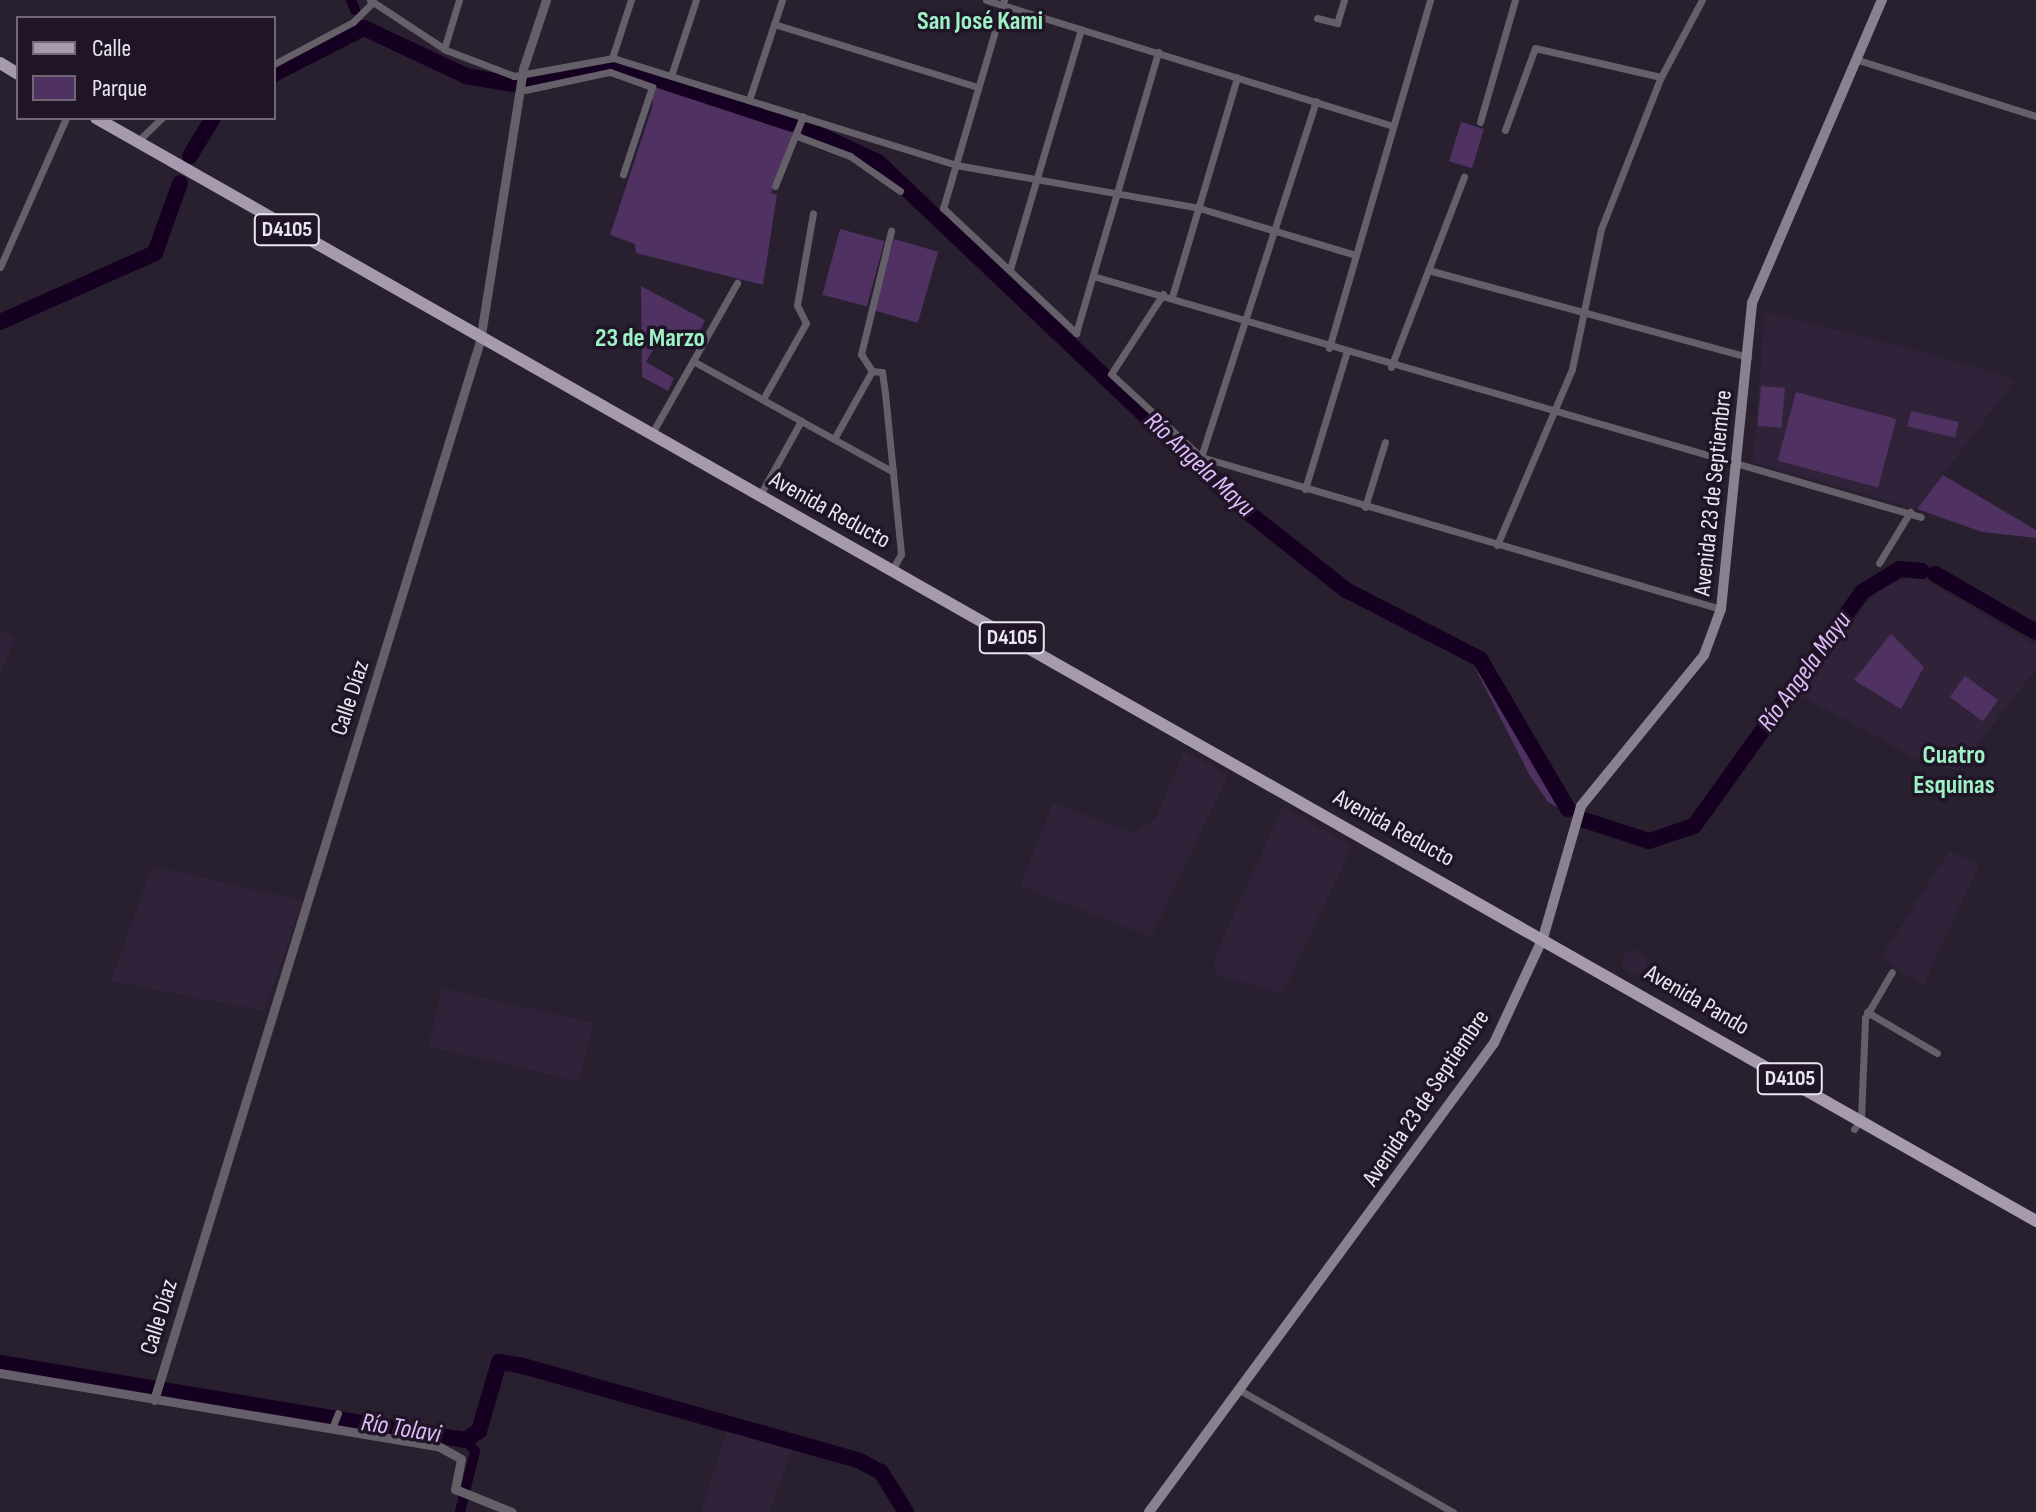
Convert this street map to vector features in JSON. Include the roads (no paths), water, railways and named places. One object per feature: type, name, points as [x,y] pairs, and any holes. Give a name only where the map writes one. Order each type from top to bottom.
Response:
[{"type":"main road","name":"Avenida 23 de Septiembre","points":[[1149,1512],[1494,1043],[1543,938],[1581,806],[1691,675],[1721,609],[1748,357],[1760,276],[1853,58],[1882,0]]},
{"type":"main road","name":"Avenida Reducto","points":[[100,120],[480,341],[760,495],[1543,938]]},
{"type":"main road","name":"Avenida Pando","points":[[1543,938],[1858,1124],[2036,1221]]},
{"type":"street","points":[[444,49],[459,0]]},
{"type":"street","name":"Calle Díaz","points":[[157,1392],[480,341],[525,76],[546,0]]},
{"type":"street","points":[[612,58],[631,0]]},
{"type":"street","points":[[671,76],[696,0]]},
{"type":"street","points":[[749,100],[782,0]]},
{"type":"street","points":[[986,0],[1393,126]]},
{"type":"street","points":[[1317,18],[1337,23],[1344,0]]},
{"type":"street","points":[[1329,348],[1430,0]]},
{"type":"street","points":[[1480,122],[1515,0]]},
{"type":"street","points":[[1497,545],[1556,413],[1601,229],[1661,77],[1702,0]]},
{"type":"street","points":[[276,63],[372,1],[444,49],[525,76],[612,58],[956,165],[1118,191],[1199,208],[1277,228],[1356,255]]},
{"type":"street","points":[[1003,3],[943,208],[1076,333],[1158,52]]},
{"type":"street","points":[[774,24],[977,87]]},
{"type":"street","points":[[1010,269],[1081,29]]},
{"type":"street","points":[[1505,130],[1535,48],[1661,77]]},
{"type":"street","points":[[1853,58],[2036,116]]},
{"type":"street","points":[[525,90],[610,72],[652,87],[623,174]]},
{"type":"street","points":[[1172,297],[1237,77]]},
{"type":"street","points":[[1201,457],[1249,324],[1316,101]]},
{"type":"street","points":[[775,186],[803,116]]},
{"type":"street","points":[[0,267],[65,120]]},
{"type":"street","points":[[138,141],[160,120]]},
{"type":"street","points":[[797,136],[850,156],[900,191]]},
{"type":"street","points":[[1391,367],[1464,177]]},
{"type":"street","points":[[763,399],[806,323],[797,305],[813,213]]},
{"type":"street","points":[[872,371],[861,354],[891,231]]},
{"type":"street","points":[[1428,270],[1748,357]]},
{"type":"street","points":[[1093,276],[1163,294],[1346,354],[1921,517]]},
{"type":"street","points":[[651,435],[737,283]]},
{"type":"street","points":[[1163,294],[1111,374],[1201,457],[1721,609]]},
{"type":"street","points":[[1305,489],[1346,354]]},
{"type":"street","points":[[693,361],[893,472]]},
{"type":"street","points":[[834,439],[872,371]]},
{"type":"street","points":[[872,371],[882,372],[893,472],[901,554],[892,570]]},
{"type":"street","points":[[760,495],[801,421]]},
{"type":"street","points":[[1365,507],[1385,442]]},
{"type":"street","points":[[1879,563],[1910,512]]},
{"type":"street","points":[[1858,1124],[1867,1012],[1892,972]]},
{"type":"street","points":[[1867,1012],[1937,1053]]},
{"type":"street","points":[[0,1373],[157,1392],[453,1451],[461,1459],[463,1494],[512,1512]]},
{"type":"street","points":[[1238,1389],[1453,1512]]},
{"type":"street","points":[[333,1425],[338,1413]]},
{"type":"waterway","points":[[351,0],[355,10]]},
{"type":"waterway","name":"Río Angela Mayu","points":[[276,73],[364,28],[466,76],[518,85]]},
{"type":"waterway","name":"Río Angela Mayu","points":[[533,82],[613,65],[792,124]]},
{"type":"waterway","name":"Río Angela Mayu","points":[[190,156],[212,120]]},
{"type":"waterway","name":"Río Angela Mayu","points":[[809,130],[878,162],[1245,510],[1346,590],[1480,659],[1568,809]]},
{"type":"waterway","name":"Río Angela Mayu","points":[[0,322],[155,253],[180,183]]},
{"type":"waterway","name":"Río Angela Mayu","points":[[1581,819],[1649,841],[1694,826],[1862,592],[1900,569],[1922,571]]},
{"type":"waterway","name":"Río Angela Mayu","points":[[1935,574],[2036,632]]},
{"type":"waterway","name":"Río Tolavi","points":[[0,1363],[465,1440],[479,1431],[499,1362],[523,1366],[858,1460],[881,1472],[906,1512]]},
{"type":"waterway","points":[[460,1512],[475,1451],[465,1440]]},
{"type":"district","name":"San José Kami","points":[[980,22]]},
{"type":"district","name":"23 de Marzo","points":[[650,339]]},
{"type":"district","name":"Cuatro Esquinas","points":[[1954,771]]}]
